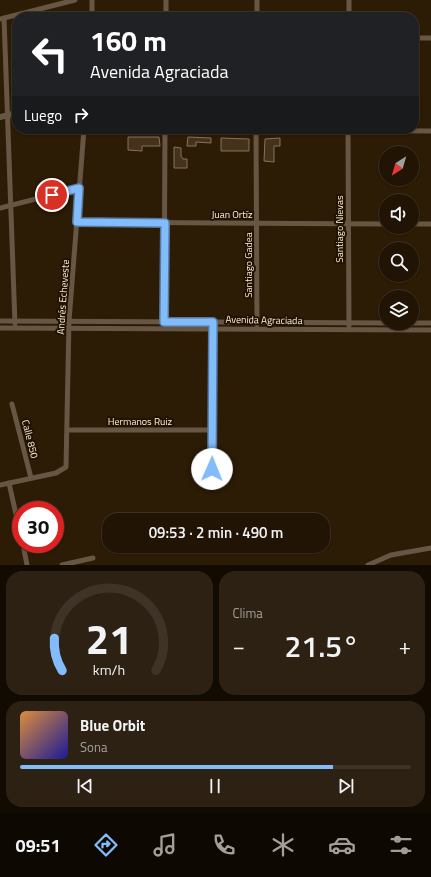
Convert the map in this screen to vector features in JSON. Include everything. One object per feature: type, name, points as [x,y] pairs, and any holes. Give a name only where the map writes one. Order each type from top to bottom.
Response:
[{"type":"street","points":[[26,12],[75,0]]},
{"type":"street","points":[[92,0],[92,12]]},
{"type":"street","points":[[166,0],[166,12]]},
{"type":"street","points":[[257,0],[257,12]]},
{"type":"street","points":[[349,12],[350,0]]},
{"type":"street","points":[[12,16],[2,18],[8,116],[15,328]]},
{"type":"street","points":[[419,38],[431,38]]},
{"type":"street","points":[[0,117],[12,115]]},
{"type":"street","points":[[419,131],[431,131]]},
{"type":"street","name":"Andrés Echeveste","points":[[31,478],[56,473],[66,467],[68,430],[69,321],[84,134]]},
{"type":"street","points":[[164,329],[165,134]]},
{"type":"street","name":"Santiago Gadea","points":[[256,134],[257,330]]},
{"type":"street","name":"Santiago Nievas","points":[[348,134],[349,330]]},
{"type":"street","points":[[0,208],[79,188]]},
{"type":"street","name":"Juan Ortíz","points":[[77,222],[379,224]]},
{"type":"street","points":[[419,224],[431,224]]},
{"type":"street","name":"Avenida Agraciada","points":[[0,321],[379,323]]},
{"type":"street","points":[[212,482],[213,322]]},
{"type":"street","points":[[419,323],[431,323]]},
{"type":"street","name":"Avenida Agraciada","points":[[0,328],[431,330]]},
{"type":"street","name":"Calle 850","points":[[12,404],[31,478]]},
{"type":"street","name":"Hermanos Ruiz","points":[[68,430],[213,430]]},
{"type":"street","points":[[0,485],[31,478]]},
{"type":"street","points":[[9,483],[13,501]]},
{"type":"street","points":[[368,565],[391,555],[431,548]]},
{"type":"street","points":[[25,553],[28,565]]},
{"type":"street","points":[[62,565],[93,558]]},
{"type":"building","points":[[128,137],[159,137],[160,146],[142,146],[142,151],[128,150]]},
{"type":"building","points":[[188,137],[211,138],[211,143],[196,142],[196,146],[187,146]]},
{"type":"building","points":[[221,138],[249,139],[249,151],[221,151]]},
{"type":"building","points":[[280,138],[280,146],[274,146],[274,162],[264,161],[265,139]]},
{"type":"building","points":[[174,147],[181,148],[181,156],[183,159],[187,159],[187,168],[174,168]]},
{"type":"route","points":[[52,195],[79,188],[77,222],[165,223],[164,322],[213,322],[212,469]]}]
